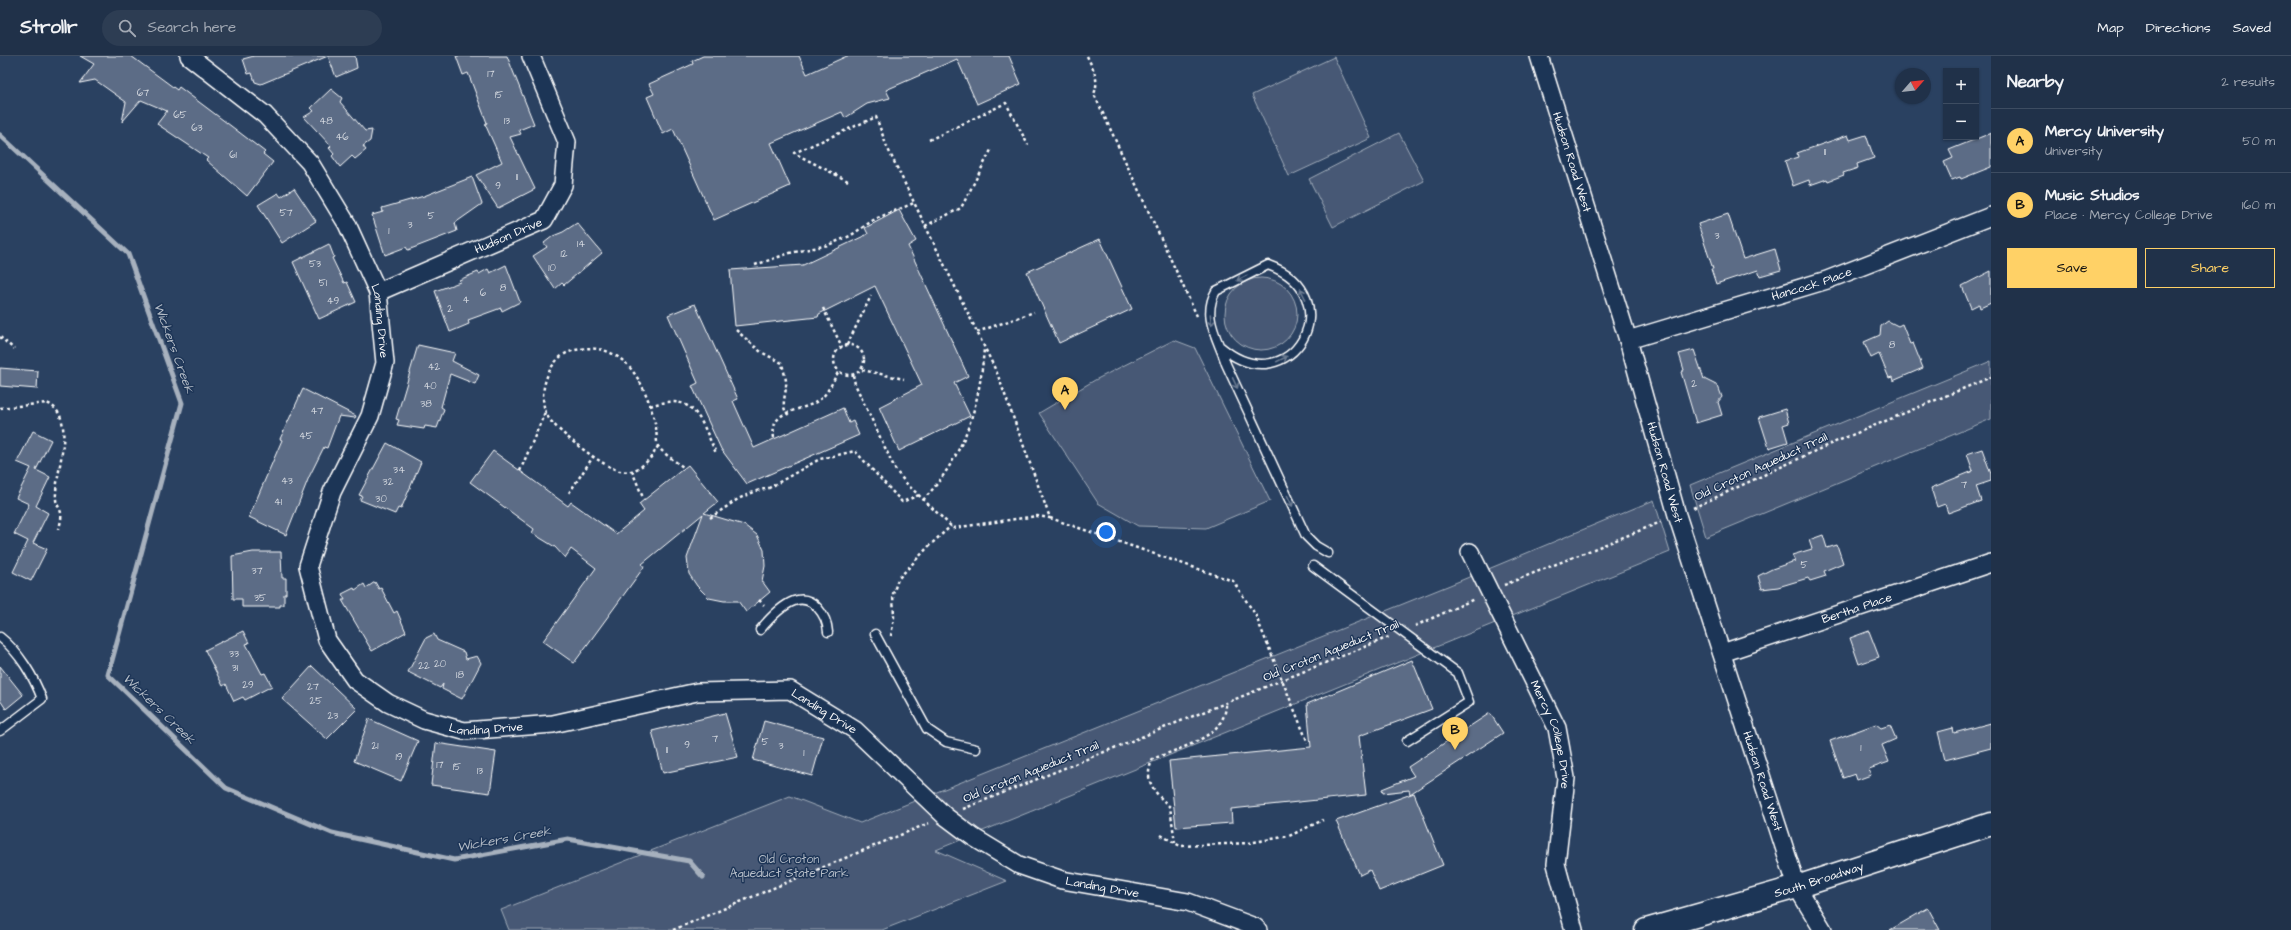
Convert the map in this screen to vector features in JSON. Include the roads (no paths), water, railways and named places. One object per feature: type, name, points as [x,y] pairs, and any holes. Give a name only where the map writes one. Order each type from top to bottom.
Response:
[{"type":"main road","name":"South Broadway","points":[[1646,930],[1797,887],[1991,824]]},
{"type":"street","name":"Landing Drive","points":[[189,56],[207,61],[265,115],[310,163],[347,224],[378,292],[385,363],[370,416],[332,492],[308,566],[327,640],[355,680],[388,703],[418,717],[464,731],[553,724],[697,692],[790,690],[855,730],[945,816],[973,837],[1019,865],[1062,880],[1188,902],[1255,926],[1258,930]]},
{"type":"street","name":"Hudson Drive","points":[[378,292],[544,220],[563,185],[567,142],[531,56]]},
{"type":"street","name":"Hudson Road West","points":[[1539,56],[1628,340],[1677,515],[1797,887],[1823,930]]},
{"type":"street","name":"Hancock Place","points":[[1628,340],[1827,280],[1991,216]]},
{"type":"street","name":"Mercy College Drive","points":[[1470,552],[1558,728],[1566,778],[1556,864],[1574,930]]},
{"type":"street","name":"Bertha Place","points":[[1722,654],[1991,563]]},
{"type":"lane","points":[[1221,347],[1234,358],[1249,364],[1264,365],[1280,361],[1293,352],[1303,340],[1308,325],[1309,309],[1305,294],[1296,281],[1284,271],[1268,266],[1216,291],[1212,298],[1210,315],[1212,332],[1221,347],[1226,364],[1306,536],[1316,546],[1328,553]]},
{"type":"lane","points":[[1313,566],[1458,673],[1469,702],[1407,741]]},
{"type":"lane","points":[[760,630],[785,607],[794,601],[806,600],[818,607],[828,621],[828,632]]},
{"type":"lane","points":[[875,634],[927,729],[946,742],[976,749]]},
{"type":"lane","points":[[0,637],[25,665],[37,685],[42,699],[0,731]]},
{"type":"waterway","name":"Wickers Creek","points":[[0,135],[128,254],[182,403],[108,675],[226,788],[332,833],[454,860],[568,839],[689,861],[703,877]]},
{"type":"place","name":"Mercy University","points":[[1065,410]]},
{"type":"place","name":"Music Studios","points":[[1455,750]]},
{"type":"park label","name":"Old Croton Aqueduct State Park","points":[[789,866]]}]
